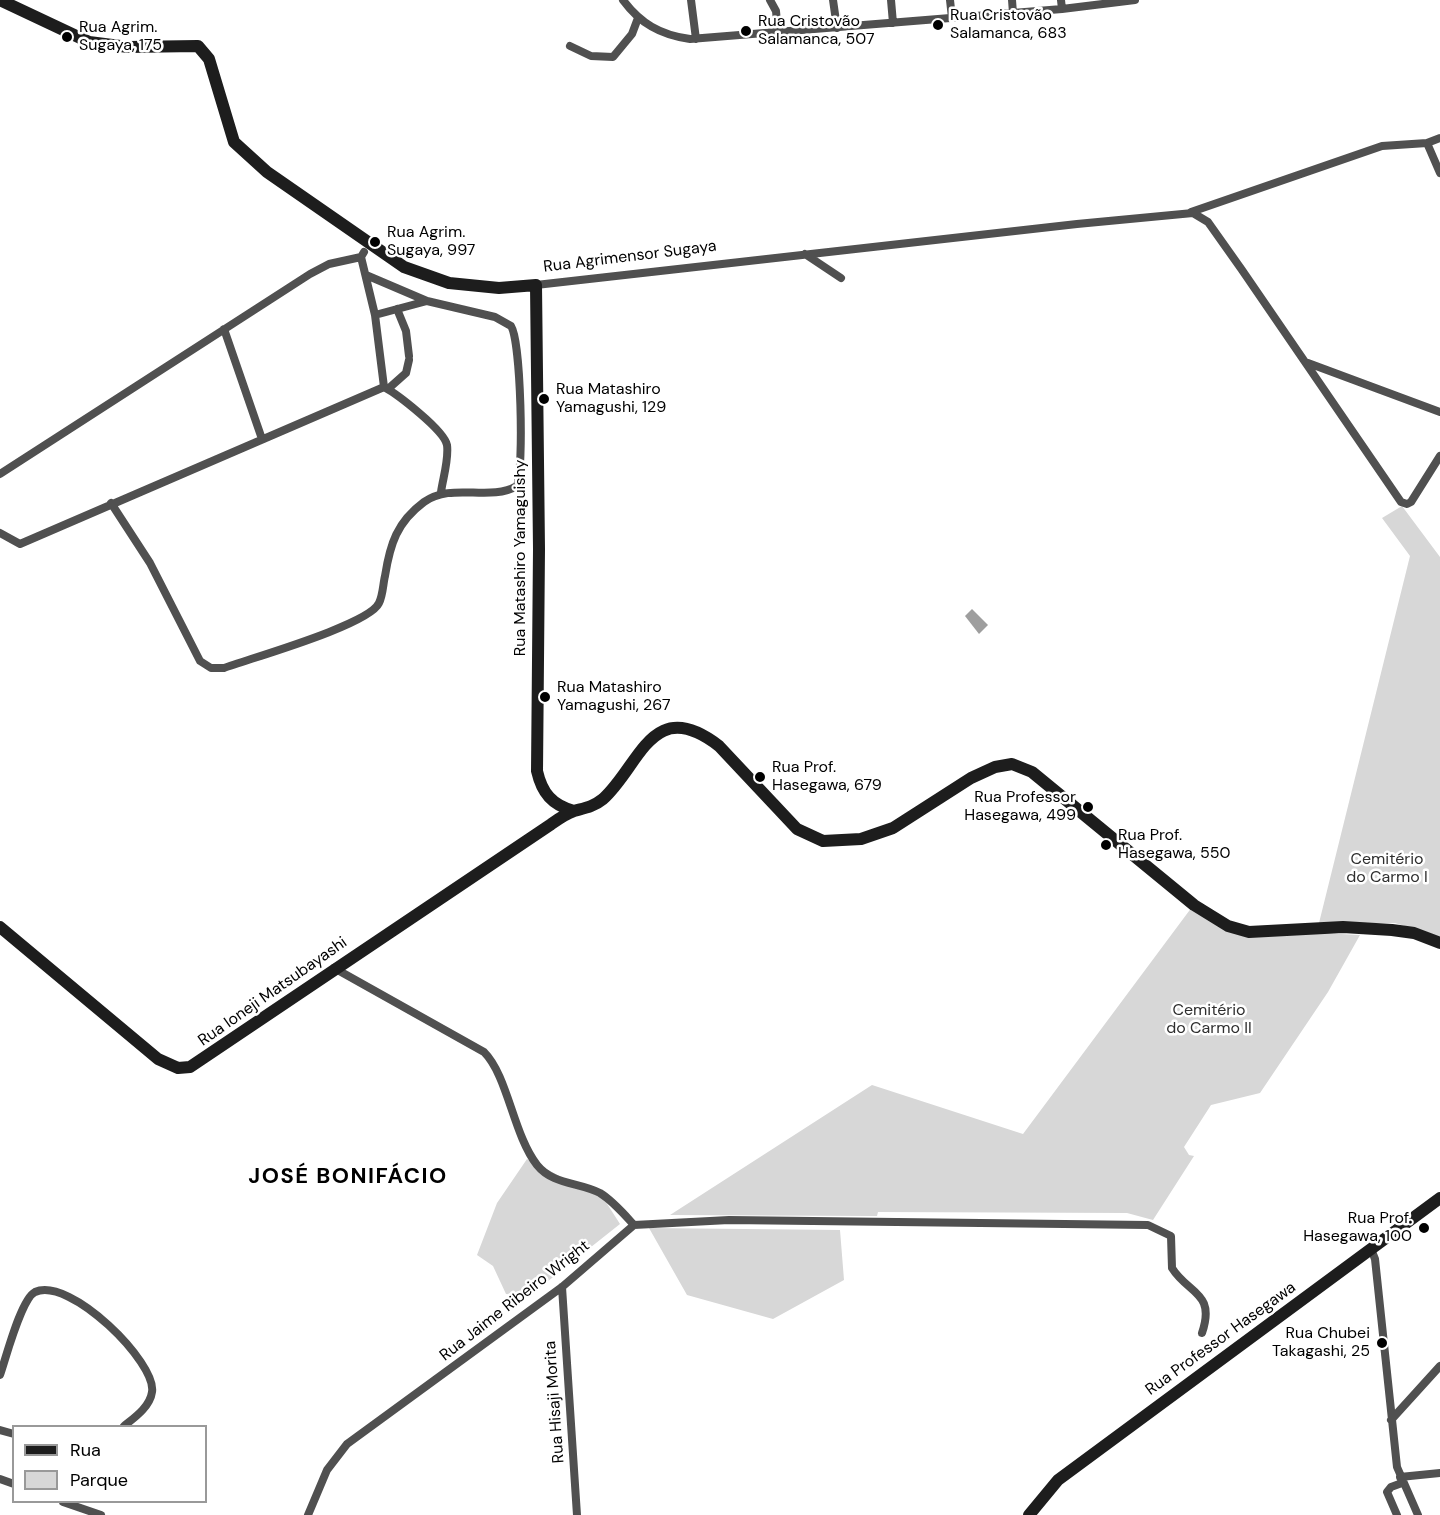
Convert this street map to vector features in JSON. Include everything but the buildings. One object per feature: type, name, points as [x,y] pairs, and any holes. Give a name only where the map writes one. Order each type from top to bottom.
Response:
[{"type":"main road","name":"Rua Agrimensor Sugaya","points":[[0,0],[89,42],[128,47],[192,45],[204,50],[209,59],[228,129],[241,151],[365,250],[449,283],[499,288],[536,285]]},
{"type":"main road","name":"Rua Matashiro Yamaguishy","points":[[536,285],[539,549],[537,771],[540,786],[550,800],[574,811]]},
{"type":"main road","points":[[574,811],[589,808],[605,797],[649,740],[666,731],[681,728],[706,736],[719,746],[797,829],[823,841],[848,841],[875,836],[912,818],[970,778],[995,767],[1012,764],[1032,772],[1194,905],[1228,926],[1249,932],[1343,927],[1392,930],[1414,933],[1440,943]]},
{"type":"main road","name":"Rua Ioneji Matsubayashi","points":[[0,927],[166,1065],[178,1068],[190,1067],[200,1063],[334,968],[574,811]]},
{"type":"main road","name":"Rua Professor Hasegawa","points":[[1029,1515],[1058,1480],[1439,1200]]},
{"type":"street","points":[[622,0],[638,18],[662,33],[696,39],[1013,13],[1061,5],[1135,0]]},
{"type":"street","points":[[691,0],[696,39]]},
{"type":"street","points":[[770,0],[776,11],[778,33]]},
{"type":"street","points":[[833,0],[837,28]]},
{"type":"street","points":[[891,0],[893,23]]},
{"type":"street","points":[[950,0],[952,18]]},
{"type":"street","points":[[1012,0],[1013,13]]},
{"type":"street","points":[[570,46],[591,56],[613,57],[632,34],[638,18]]},
{"type":"street","name":"Rua Agrimensor Sugaya","points":[[536,285],[1190,213],[1382,146],[1426,143],[1440,138]]},
{"type":"street","points":[[1426,143],[1440,172]]},
{"type":"street","points":[[1190,213],[1197,214],[1208,222],[1308,363],[1395,494],[1404,503],[1414,498],[1440,456]]},
{"type":"street","points":[[0,474],[310,274],[365,250],[366,275],[375,315],[386,388],[444,437],[446,454],[441,492]]},
{"type":"street","points":[[805,254],[841,278]]},
{"type":"street","points":[[111,503],[150,563],[200,661],[211,668],[224,668],[339,628],[373,611],[378,604],[391,543],[398,527],[425,501],[441,492],[502,491],[517,486],[521,474],[515,333],[506,321],[427,301],[366,275]]},
{"type":"street","points":[[375,315],[427,301]]},
{"type":"street","points":[[0,533],[20,544],[262,438],[386,388],[406,373],[409,358],[406,331],[397,309]]},
{"type":"street","points":[[224,329],[262,438]]},
{"type":"street","points":[[1308,363],[1440,411]]},
{"type":"street","points":[[334,968],[484,1052],[494,1066],[520,1136],[536,1163],[552,1177],[602,1194],[634,1225],[729,1220],[1148,1225],[1171,1236],[1172,1268],[1197,1290],[1203,1301],[1205,1318],[1202,1333]]},
{"type":"street","name":"Rua Jaime Ribeiro Wright","points":[[308,1515],[327,1470],[346,1444],[562,1287],[634,1225]]},
{"type":"street","points":[[1371,1249],[1375,1259],[1391,1419],[1401,1480],[1418,1515]]},
{"type":"street","name":"Rua Hisaji Morita","points":[[562,1287],[577,1515]]},
{"type":"street","points":[[0,1375],[26,1302],[35,1292],[43,1290],[65,1294],[89,1307],[111,1327],[150,1380],[152,1394],[148,1402],[125,1425]]},
{"type":"street","points":[[1391,1419],[1440,1366]]},
{"type":"street","points":[[1397,1515],[1388,1492],[1391,1487],[1401,1480],[1440,1473]]},
{"type":"street","points":[[66,1503],[101,1515]]},
{"type":"green space","name":"Cemitério do Carmo I","points":[[1402,506],[1440,557],[1440,937],[1395,923],[1319,923],[1410,556],[1382,518]]},
{"type":"green space","name":"Cemitério do Carmo II","points":[[1192,907],[1226,928],[1360,935],[1328,992],[1260,1093],[1211,1105],[1184,1147],[1189,1155],[1194,1156],[1153,1220],[1127,1213],[878,1212],[877,1216],[670,1215],[872,1085],[1023,1134]]},
{"type":"green space","points":[[527,1159],[604,1199],[620,1224],[528,1297],[506,1294],[493,1266],[477,1255],[497,1203]]},
{"type":"green space","points":[[649,1228],[840,1230],[844,1280],[773,1319],[687,1295]]},
{"type":"shaded area","points":[[972,609],[988,625],[979,634],[965,616]]},
{"type":"place","name":"Rua Cristovão Salamanca, 683","points":[[938,25]]},
{"type":"place","name":"Rua Cristovão Salamanca, 507","points":[[746,31]]},
{"type":"place","name":"Rua Agrim. Sugaya, 175","points":[[67,37]]},
{"type":"place","name":"Rua Agrim. Sugaya, 997","points":[[375,242]]},
{"type":"place","name":"Rua Matashiro Yamagushi, 129","points":[[544,399]]},
{"type":"place","name":"Rua Matashiro Yamagushi, 267","points":[[545,697]]},
{"type":"place","name":"Rua Prof. Hasegawa, 679","points":[[760,777]]},
{"type":"place","name":"Rua Professor Hasegawa, 499","points":[[1088,807]]},
{"type":"place","name":"Rua Prof. Hasegawa, 550","points":[[1106,845]]},
{"type":"place","name":"Rua Prof. Hasegawa, 100","points":[[1424,1228]]},
{"type":"place","name":"Rua Chubei Takagashi, 25","points":[[1382,1343]]},
{"type":"district","name":"JOSÉ BONIFÁCIO","points":[[348,1177]]}]
